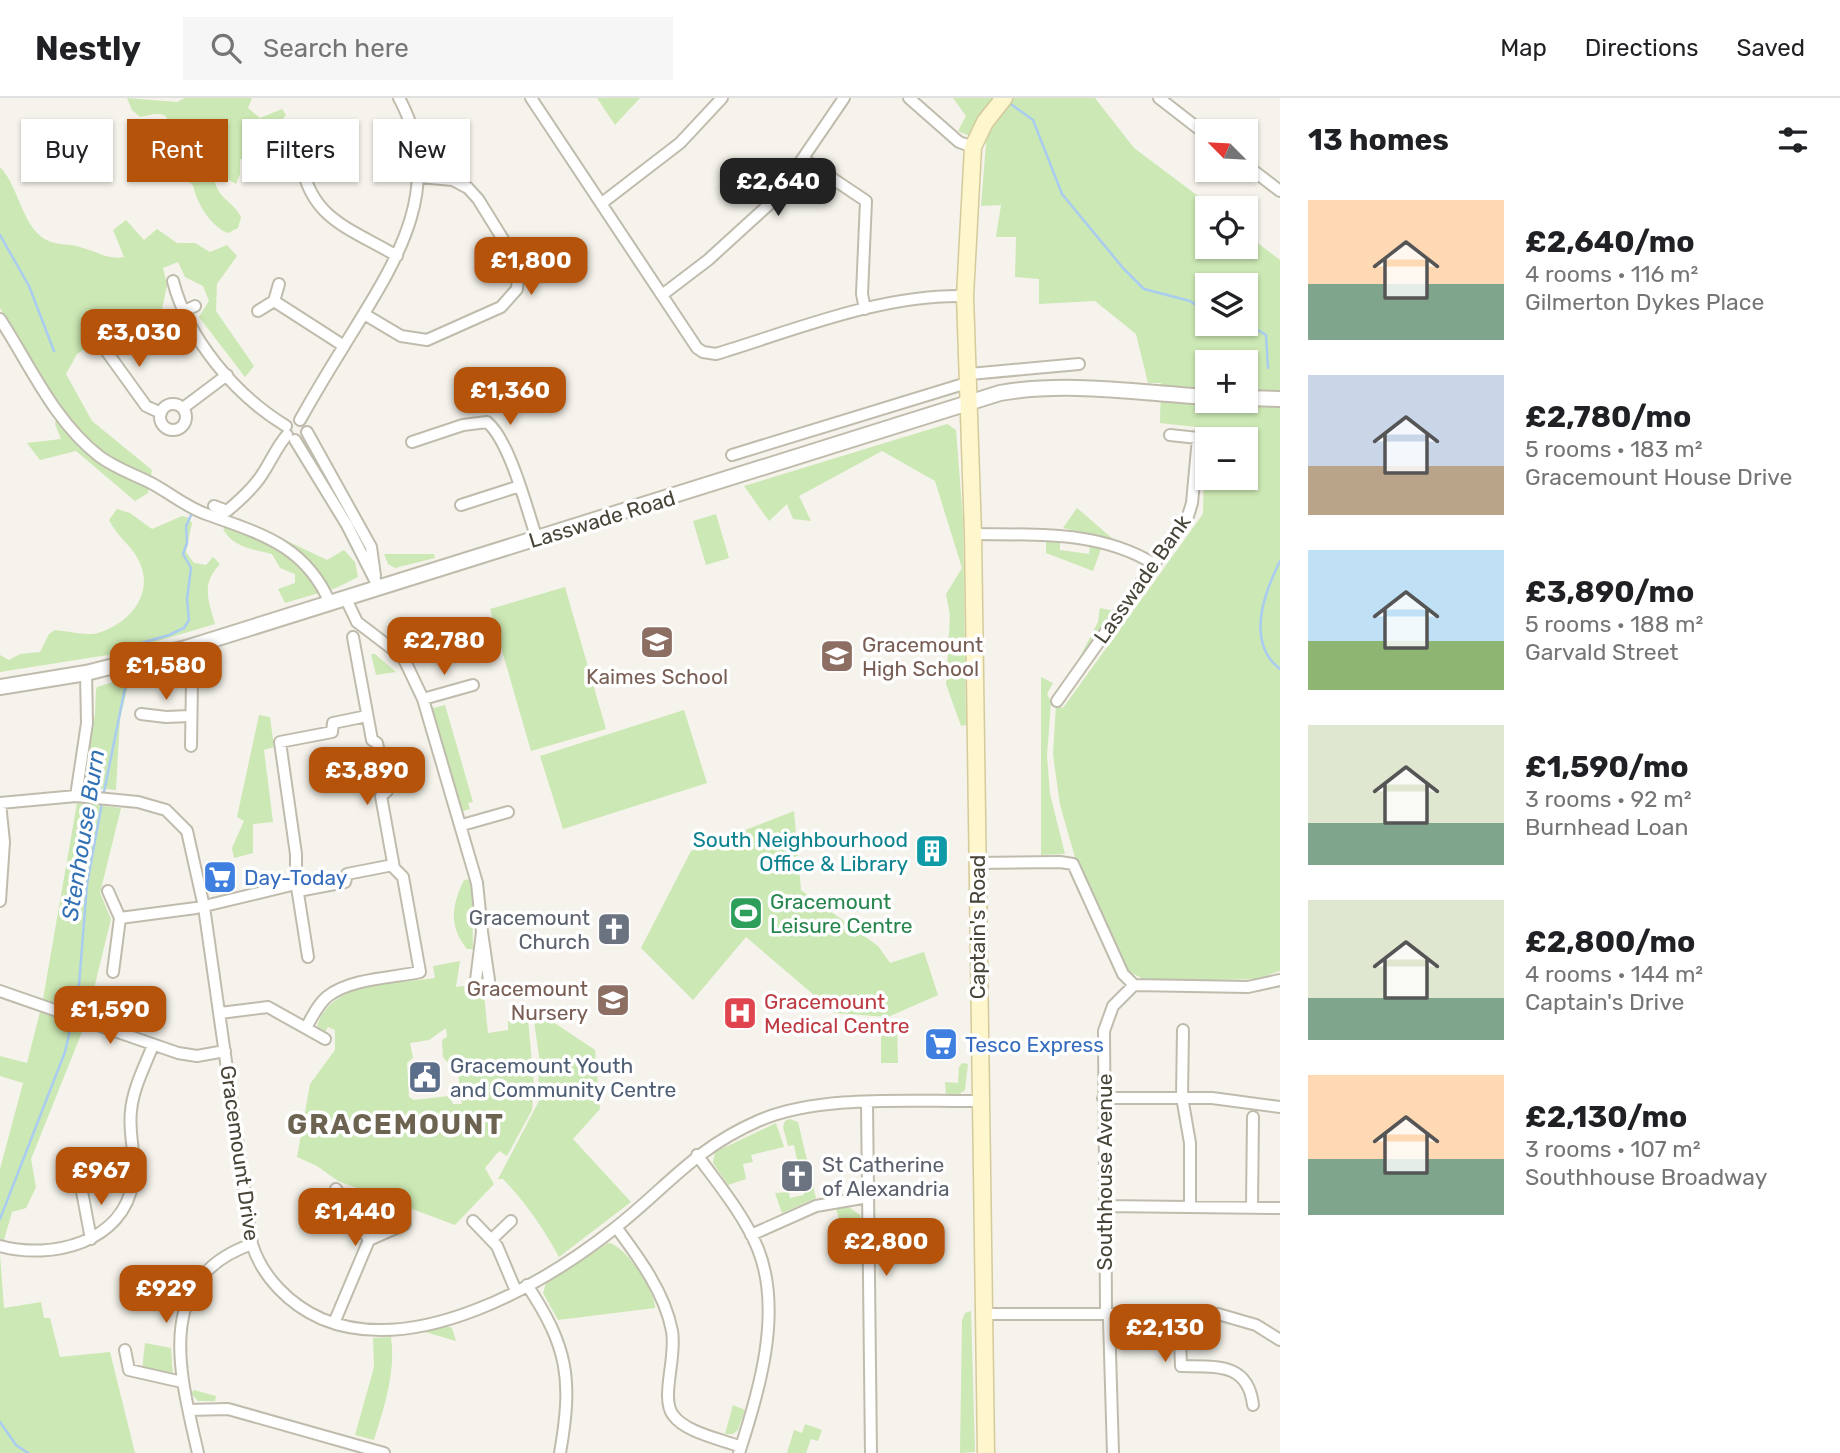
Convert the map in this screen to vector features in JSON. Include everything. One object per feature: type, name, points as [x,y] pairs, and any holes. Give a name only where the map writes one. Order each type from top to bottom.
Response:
[{"type":"main road","points":[[972,148],[985,122],[1004,98]]},
{"type":"main road","name":"Captain's Road","points":[[972,148],[965,296],[970,378],[973,534],[986,1453]]},
{"type":"street","points":[[399,98],[407,119]]},
{"type":"street","points":[[531,98],[697,348],[710,354],[865,309],[924,298],[965,296]]},
{"type":"street","points":[[602,204],[680,143],[722,98]]},
{"type":"street","points":[[662,295],[744,229],[775,199],[805,160],[844,98]]},
{"type":"street","points":[[909,98],[959,142],[972,148]]},
{"type":"street","points":[[1159,98],[1195,126]]},
{"type":"street","points":[[805,160],[866,201],[862,294],[865,309]]},
{"type":"street","points":[[1258,174],[1280,191]]},
{"type":"street","points":[[304,182],[315,203],[326,213],[397,256]]},
{"type":"street","points":[[300,419],[397,256],[410,224],[418,182]]},
{"type":"street","points":[[364,314],[401,336],[427,340],[501,307],[517,289],[519,265],[478,199],[468,188],[457,182]]},
{"type":"street","points":[[173,281],[182,312],[227,375],[262,411],[290,434],[377,583]]},
{"type":"street","points":[[258,312],[274,301],[279,284]]},
{"type":"street","points":[[274,301],[344,346]]},
{"type":"street","points":[[182,312],[195,306]]},
{"type":"street","points":[[0,318],[39,386],[92,449],[115,466],[188,506],[256,531],[281,544],[308,566],[330,604]]},
{"type":"street","points":[[102,345],[146,406],[161,414],[164,426],[177,429],[186,420],[183,408]]},
{"type":"street","points":[[732,455],[970,378],[1079,364]]},
{"type":"street","points":[[161,414],[168,405],[183,408],[227,375]]},
{"type":"street","name":"Lasswade Road","points":[[0,687],[86,673],[186,648],[330,604],[377,583],[537,539],[776,465],[969,400],[1039,388],[1195,396]]},
{"type":"street","points":[[1258,398],[1280,398]]},
{"type":"street","points":[[214,506],[227,511],[244,497],[260,478],[276,448],[290,434],[293,419],[300,419],[306,426],[304,437],[290,434]]},
{"type":"street","points":[[408,429],[414,445],[463,425],[486,422],[499,438],[520,486],[537,539]]},
{"type":"street","points":[[306,432],[371,547],[377,583]]},
{"type":"street","name":"Lasswade Bank","points":[[1057,696],[1188,516],[1192,503],[1198,438],[1170,435]]},
{"type":"street","points":[[461,505],[520,486]]},
{"type":"street","points":[[973,534],[1080,537],[1124,549],[1153,564]]},
{"type":"street","points":[[346,598],[358,622],[403,657],[423,699],[477,883],[482,932]]},
{"type":"street","points":[[306,1028],[320,1004],[333,993],[354,985],[420,972],[403,877],[393,865],[381,796],[387,791],[377,743],[372,740],[353,637]]},
{"type":"street","points":[[186,648],[192,681],[191,746]]},
{"type":"street","points":[[76,796],[87,723],[86,673]]},
{"type":"street","points":[[423,699],[473,685]]},
{"type":"street","points":[[141,714],[166,718],[190,716]]},
{"type":"street","points":[[308,957],[280,742],[332,732],[333,723],[367,716]]},
{"type":"street","name":"Gracemount Drive","points":[[0,803],[76,796],[97,797],[157,806],[181,823],[192,849],[204,907],[252,1244],[260,1265],[277,1286],[300,1307],[334,1323],[369,1329],[411,1328],[455,1316],[516,1291],[563,1265],[616,1227],[716,1141],[764,1119],[804,1109],[867,1103],[980,1101]]},
{"type":"street","points":[[0,803],[4,842],[0,901]]},
{"type":"street","points":[[462,825],[508,812]]},
{"type":"street","points":[[976,863],[1073,864],[1123,974],[1134,985],[1248,987],[1280,980]]},
{"type":"street","points":[[120,918],[204,907],[297,887],[345,881],[347,874],[393,865]]},
{"type":"street","points":[[108,891],[120,918],[113,972]]},
{"type":"street","name":"Southhouse Avenue","points":[[1113,1453],[1104,1206],[1105,1021],[1113,1006],[1134,985]]},
{"type":"street","points":[[0,991],[153,1045],[197,1056],[225,1052]]},
{"type":"street","points":[[220,1013],[268,1007],[325,1039]]},
{"type":"street","points":[[1183,1030],[1182,1097],[1190,1143],[1190,1205]]},
{"type":"street","points":[[0,1245],[37,1252],[71,1247],[91,1239],[115,1221],[133,1186],[131,1111],[153,1045]]},
{"type":"street","points":[[1103,1098],[1212,1098],[1280,1107]]},
{"type":"street","points":[[867,1103],[871,1453]]},
{"type":"street","points":[[1252,1206],[1253,1117]]},
{"type":"street","points":[[616,1227],[649,1276],[669,1318],[674,1361],[666,1399],[672,1414],[685,1426],[740,1450],[762,1364],[767,1319],[762,1264],[751,1235],[697,1155]]},
{"type":"street","points":[[80,1181],[91,1239]]},
{"type":"street","points":[[336,1189],[369,1240]]},
{"type":"street","points":[[751,1235],[816,1206],[868,1197]]},
{"type":"street","points":[[1104,1206],[1280,1208]]},
{"type":"street","points":[[492,1239],[510,1221]]},
{"type":"street","points":[[473,1222],[492,1239],[516,1291]]},
{"type":"street","points":[[334,1323],[369,1240],[405,1224]]},
{"type":"street","points":[[198,1453],[178,1355],[182,1326],[199,1281],[217,1259],[252,1244]]},
{"type":"street","points":[[527,1285],[552,1325],[565,1362],[565,1422],[560,1453]]},
{"type":"street","points":[[982,1314],[1218,1314],[1244,1320],[1280,1340]]},
{"type":"street","points":[[1180,1314],[1181,1366],[1215,1367],[1236,1373],[1249,1385],[1253,1405]]},
{"type":"street","points":[[125,1350],[129,1370],[182,1382]]},
{"type":"street","points":[[188,1410],[228,1409],[361,1450],[384,1453]]},
{"type":"green space","points":[[127,98],[177,102],[185,98],[252,98],[248,108],[260,118],[282,109],[286,115],[282,119],[242,119],[242,159],[236,184],[228,180],[228,119],[167,119],[164,115],[157,114],[140,117],[132,110]]},
{"type":"green space","points":[[597,98],[640,98],[615,125]]},
{"type":"green space","points":[[953,98],[1095,98],[1134,148],[1198,196],[1195,196],[1195,259],[1258,259],[1258,243],[1280,260],[1280,971],[1256,979],[1147,981],[1128,971],[1076,861],[1060,805],[1053,755],[1056,704],[1063,708],[1203,514],[1204,490],[1258,490],[1258,427],[1196,427],[1160,423],[1161,383],[1148,383],[1136,334],[1095,301],[1039,304],[1039,279],[1015,277],[1016,237],[996,237],[1001,205],[981,206],[986,143],[958,131],[966,116]]},
{"type":"green space","points":[[0,167],[27,219],[41,237],[51,242],[79,247],[108,257],[124,257],[113,230],[126,220],[144,240],[157,229],[177,243],[195,243],[210,252],[227,245],[237,256],[217,284],[216,311],[254,366],[245,377],[199,317],[209,301],[203,286],[185,277],[178,262],[163,268],[167,285],[161,314],[120,336],[106,335],[77,354],[66,374],[92,421],[152,470],[148,493],[135,501],[76,451],[40,460],[27,443],[61,439],[55,424],[60,404],[37,374],[0,308]]},
{"type":"green space","points":[[190,182],[215,182],[222,196],[241,217],[238,228],[228,233],[210,220],[197,199]]},
{"type":"green space","points":[[947,424],[956,430],[963,519],[966,725],[961,726],[946,684],[950,615],[946,594],[962,568],[935,481],[882,451],[799,496],[811,521],[793,519],[787,504],[769,521],[744,486]]},
{"type":"green space","points":[[1077,508],[1113,539],[1063,528]]},
{"type":"green space","points":[[117,509],[130,513],[152,529],[182,516],[187,517],[192,523],[186,552],[194,563],[206,565],[213,557],[220,564],[208,585],[208,599],[215,624],[114,654],[0,672],[0,655],[9,660],[20,654],[40,652],[49,634],[55,630],[98,633],[119,623],[136,607],[144,587],[143,575],[137,557],[109,520]]},
{"type":"green space","points":[[716,514],[729,558],[706,565],[693,521]]},
{"type":"green space","points":[[239,518],[327,560],[344,550],[355,562],[358,577],[336,588],[285,603],[278,589],[295,583],[295,574],[280,568],[272,554],[244,547],[227,535],[223,529]]},
{"type":"green space","points":[[1046,542],[1060,542],[1060,550],[1089,554],[1090,546],[1101,549],[1093,571],[1046,553]]},
{"type":"green space","points":[[384,554],[434,554],[435,558],[395,568],[388,564]]},
{"type":"green space","points":[[565,587],[606,729],[531,751],[490,609]]},
{"type":"green space","points":[[1100,608],[1114,611],[1071,674],[1098,622]]},
{"type":"green space","points":[[371,654],[375,654],[396,672],[376,675]]},
{"type":"green space","points":[[130,677],[120,719],[116,790],[87,787],[83,780],[95,715],[97,687]]},
{"type":"green space","points":[[1041,677],[1053,683],[1047,694],[1051,702],[1047,756],[1050,794],[1065,854],[1041,855]]},
{"type":"green space","points":[[445,705],[473,802],[468,803],[470,809],[460,812],[430,709]]},
{"type":"green space","points":[[684,710],[707,783],[563,829],[540,756]]},
{"type":"green space","points":[[259,715],[270,717],[274,747],[264,750],[273,822],[253,824],[253,853],[234,858],[232,848],[244,821],[237,817]]},
{"type":"green space","points":[[77,803],[121,808],[100,893],[111,919],[88,1013],[43,999]]},
{"type":"green space","name":"Gracemount Leisure Centre","points":[[794,811],[801,890],[878,946],[890,963],[924,952],[938,995],[888,1017],[835,1013],[746,937],[693,1000],[641,948],[691,851]]},
{"type":"green space","points":[[472,879],[473,949],[467,949],[457,932],[454,915],[464,880]]},
{"type":"green space","points":[[460,961],[456,987],[471,985],[469,995],[484,995],[488,1033],[508,1030],[508,1021],[528,1018],[534,1086],[532,1110],[507,1156],[499,1151],[485,1168],[494,1184],[455,1225],[338,1181],[317,1166],[297,1157],[310,1084],[335,1050],[335,1030],[328,1027],[324,1034],[317,1026],[325,1011],[336,1000],[350,992],[384,984],[435,978],[433,966]],"holes":[[[446,1028],[447,1037],[442,1040],[443,1057],[449,1064],[457,1065],[462,1104],[453,1104],[449,1096],[414,1100],[409,1097],[407,1063],[413,1058],[410,1043],[429,1040]]]},
{"type":"green space","points":[[532,1008],[595,1050],[600,1109],[573,1139],[631,1202],[559,1257],[527,1207],[503,1179],[498,1179],[538,1103],[539,1055]]},
{"type":"green space","points":[[40,1012],[84,1027],[31,1159],[36,1187],[26,1208],[12,1212],[4,1240],[0,1239],[0,1169],[23,1083],[0,1076],[0,1056],[27,1063]]},
{"type":"green space","points":[[881,1025],[897,1025],[898,1063],[881,1063]]},
{"type":"green space","points":[[962,1063],[968,1064],[965,1090],[958,1095],[946,1096],[945,1082],[958,1083],[959,1067]]},
{"type":"green space","points":[[790,1119],[798,1122],[816,1198],[782,1213],[775,1193],[789,1192],[790,1198],[804,1195],[804,1189],[812,1186],[809,1173],[800,1174],[794,1145],[788,1146],[783,1127],[785,1121]]},
{"type":"green space","points":[[776,1123],[784,1147],[751,1155],[753,1162],[743,1164],[746,1179],[728,1185],[713,1163],[715,1152]]},
{"type":"green space","points":[[363,1199],[385,1212],[387,1224],[367,1228],[358,1213],[358,1204]]},
{"type":"green space","points":[[849,1207],[860,1215],[862,1238],[845,1239],[836,1209]]},
{"type":"green space","points":[[608,1243],[615,1245],[631,1260],[650,1292],[655,1308],[558,1320],[543,1293],[546,1283]]},
{"type":"green space","points":[[0,1254],[4,1308],[41,1302],[44,1318],[50,1318],[60,1357],[110,1352],[135,1453],[0,1453]]},
{"type":"green space","points":[[971,1311],[975,1452],[960,1453],[962,1320],[965,1313]]},
{"type":"green space","points":[[447,1326],[452,1328],[456,1341],[425,1332]]},
{"type":"green space","points":[[391,1337],[390,1376],[374,1440],[355,1435],[374,1367],[373,1338]]},
{"type":"green space","points":[[145,1343],[171,1348],[173,1376],[142,1370]]},
{"type":"green space","points":[[194,1390],[216,1396],[215,1401],[198,1401],[191,1393]]},
{"type":"green space","points":[[733,1405],[745,1410],[738,1430],[733,1434],[725,1434]]},
{"type":"green space","points":[[805,1424],[822,1430],[818,1441],[811,1439],[806,1453],[787,1453],[794,1430],[802,1433]]},
{"type":"waterway","points":[[1008,102],[1033,120],[1062,194],[1123,268],[1144,289],[1195,304]]},
{"type":"waterway","name":"Stenhouse Burn","points":[[0,235],[29,286],[54,351]]},
{"type":"waterway","points":[[1258,330],[1266,335],[1268,368]]},
{"type":"waterway","name":"Stenhouse Burn","points":[[141,643],[184,628],[189,620],[187,599],[191,568],[183,554],[187,543],[186,526],[192,513]]},
{"type":"waterway","points":[[1280,561],[1268,588],[1261,617],[1263,646],[1280,669]]},
{"type":"waterway","name":"Stenhouse Burn","points":[[103,797],[127,678]]},
{"type":"waterway","name":"Stenhouse Burn","points":[[78,998],[87,884],[102,803]]},
{"type":"waterway","name":"Stenhouse Burn","points":[[0,1219],[65,1052],[72,1021]]},
{"type":"waterway","name":"Stenhouse Burn","points":[[0,1422],[16,1445],[28,1453]]},
{"type":"place","name":"Kaimes School","points":[[657,642]]},
{"type":"place","name":"Gracemount High School","points":[[837,656]]},
{"type":"place","name":"South Neighbourhood Office & Library","points":[[932,851]]},
{"type":"place","name":"Day-Today","points":[[220,877]]},
{"type":"place","name":"Gracemount Leisure Centre","points":[[746,913]]},
{"type":"place","name":"Gracemount Church","points":[[614,929]]},
{"type":"place","name":"Gracemount Nursery","points":[[613,1000]]},
{"type":"place","name":"Gracemount Medical Centre","points":[[740,1013]]},
{"type":"place","name":"Tesco Express","points":[[941,1044]]},
{"type":"place","name":"Gracemount Youth and Community Centre","points":[[425,1077]]},
{"type":"place","name":"St Catherine of Alexandria","points":[[797,1176]]},
{"type":"district","name":"GRACEMOUNT","points":[[396,1124]]}]
